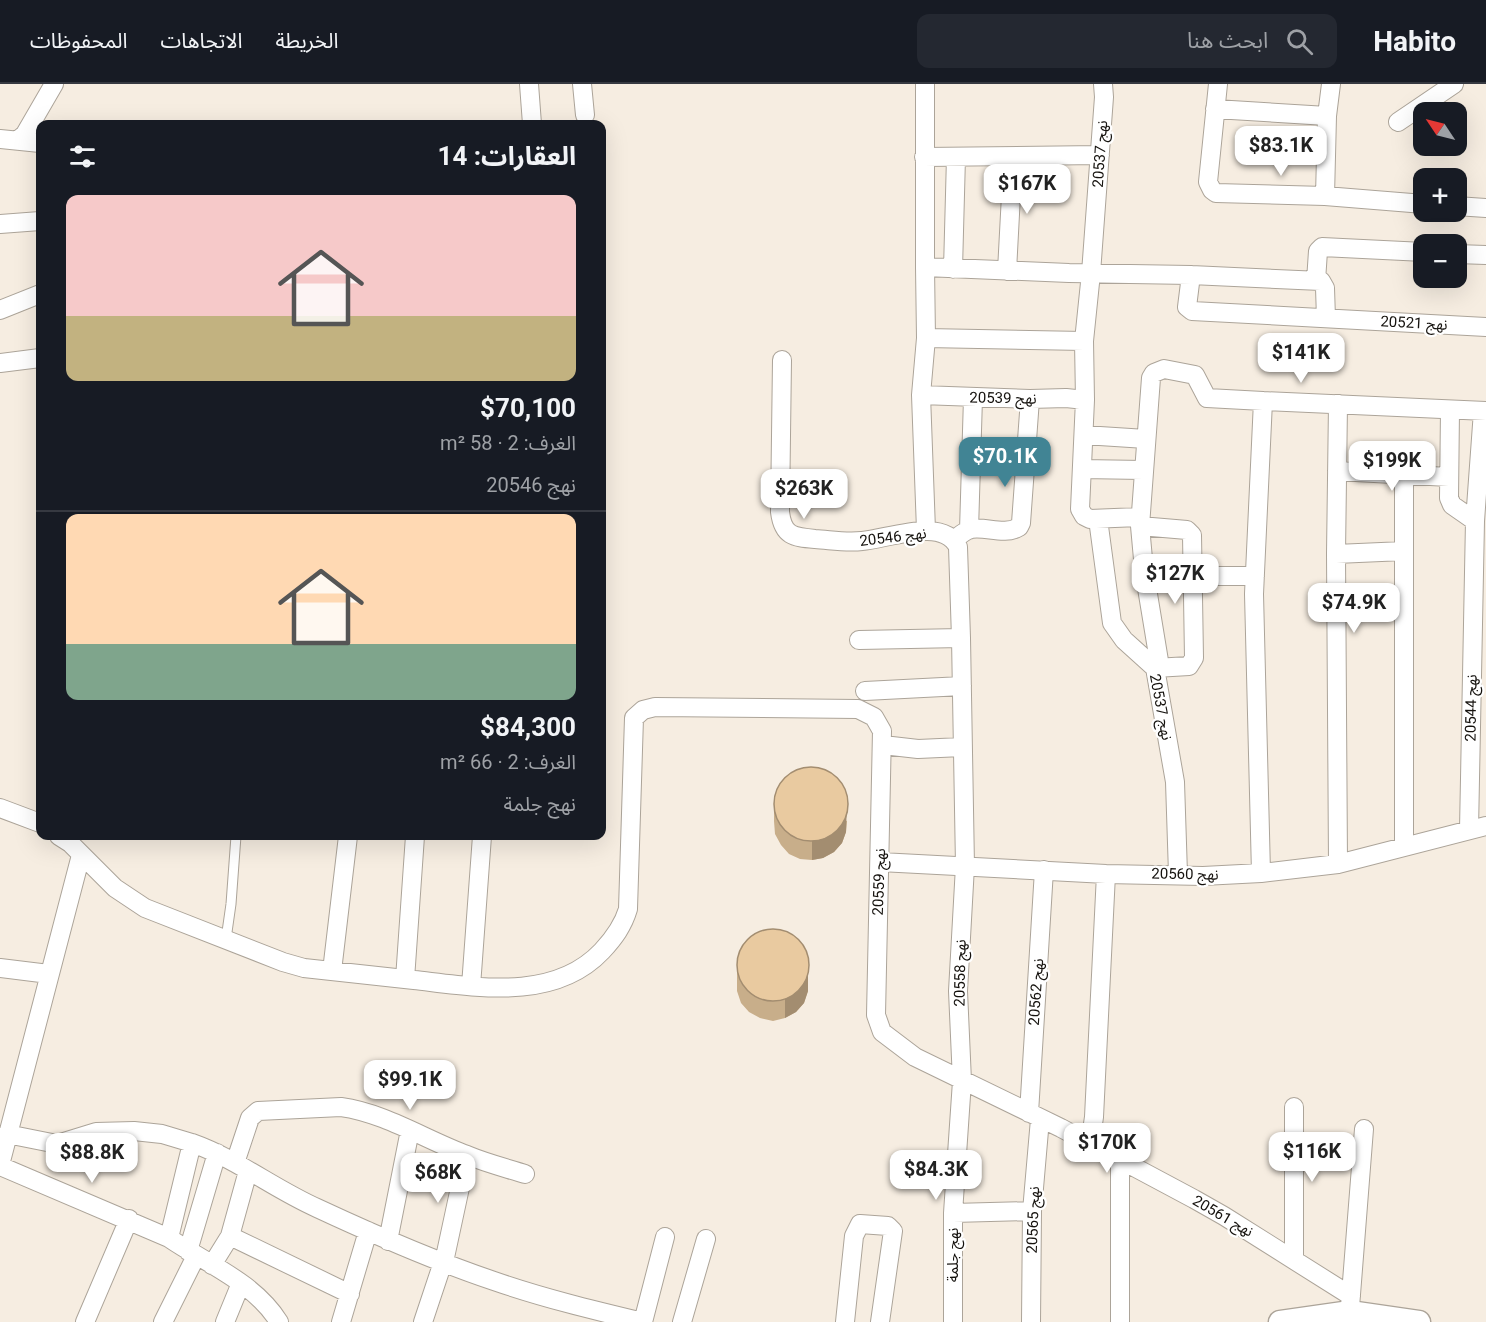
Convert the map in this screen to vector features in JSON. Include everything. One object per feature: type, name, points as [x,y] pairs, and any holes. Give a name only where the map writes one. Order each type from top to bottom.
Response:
[{"type":"street","points":[[9,140],[25,134],[54,84]]},
{"type":"street","points":[[529,84],[532,120]]},
{"type":"street","points":[[582,84],[585,115]]},
{"type":"street","points":[[925,84],[926,338],[921,395],[926,530]]},
{"type":"street","points":[[1218,84],[1208,182],[1216,193],[1325,196],[1413,203]]},
{"type":"street","points":[[1325,196],[1327,116],[1331,84]]},
{"type":"street","points":[[1398,122],[1454,84]]},
{"type":"street","name":"نهج 20537","points":[[1104,91],[1084,341],[1085,395],[1080,509],[1086,518],[1098,519],[1112,623],[1124,640],[1157,668],[1175,782],[1178,874]]},
{"type":"street","points":[[1215,109],[1327,116]]},
{"type":"street","points":[[9,140],[36,143]]},
{"type":"street","points":[[924,157],[1013,158],[1100,155]]},
{"type":"street","points":[[953,269],[956,157]]},
{"type":"street","points":[[1007,271],[1013,158]]},
{"type":"street","points":[[1467,207],[1486,208]]},
{"type":"street","points":[[0,224],[36,221]]},
{"type":"street","points":[[1316,281],[1318,251],[1322,247],[1413,251]]},
{"type":"street","points":[[1467,254],[1486,255]]},
{"type":"street","points":[[925,267],[1321,281],[1324,284],[1326,318]]},
{"type":"street","name":"نهج 20521","points":[[1191,275],[1187,307],[1192,311],[1486,327]]},
{"type":"street","points":[[0,310],[36,296]]},
{"type":"street","points":[[926,338],[1084,341]]},
{"type":"street","points":[[0,363],[36,358]]},
{"type":"street","name":"نهج 20546","points":[[782,360],[780,512],[786,532],[797,537],[849,542],[926,530],[947,536],[1010,531],[1019,527],[1030,399]]},
{"type":"street","points":[[1098,519],[1140,522],[1189,531],[1192,535],[1193,661],[1189,666],[1157,668],[1144,570],[1140,522],[1151,378],[1154,373],[1164,369],[1196,375],[1207,398],[1485,411]]},
{"type":"street","name":"نهج 20539","points":[[921,395],[1030,399],[1085,395]]},
{"type":"street","points":[[965,866],[962,638],[958,547],[974,398]]},
{"type":"street","points":[[1261,873],[1255,576],[1263,401]]},
{"type":"street","points":[[1338,404],[1336,554],[1338,864]]},
{"type":"street","points":[[1450,410],[1450,502],[1472,519]]},
{"type":"street","name":"نهج 20544","points":[[1477,828],[1472,519],[1485,411]]},
{"type":"street","points":[[1084,435],[1146,439]]},
{"type":"street","points":[[1082,469],[1143,470]]},
{"type":"street","points":[[1337,471],[1449,477]]},
{"type":"street","points":[[1404,475],[1404,847]]},
{"type":"street","points":[[1336,554],[1404,551]]},
{"type":"street","points":[[1192,576],[1255,576]]},
{"type":"street","points":[[859,640],[962,638]]},
{"type":"street","points":[[865,690],[962,686]]},
{"type":"street","points":[[65,840],[115,888],[145,908],[282,962],[304,968],[471,986],[528,986],[555,980],[592,962],[612,940],[624,922],[628,909],[632,730],[634,718],[644,710],[656,707],[858,709],[874,717],[882,738],[918,749],[962,747]]},
{"type":"street","name":"نهج 20559","points":[[882,738],[876,1015],[882,1032]]},
{"type":"street","points":[[0,808],[36,822]]},
{"type":"street","name":"نهج 20560","points":[[879,862],[1044,870],[1106,878],[1261,873],[1338,864],[1477,828]]},
{"type":"street","points":[[332,971],[348,840]]},
{"type":"street","points":[[405,979],[415,840]]},
{"type":"street","points":[[471,986],[483,840]]},
{"type":"street","points":[[81,855],[4,1142],[0,1165],[169,1238],[241,1283],[272,1310],[279,1322]]},
{"type":"street","name":"نهج 20558","points":[[962,1081],[958,991],[965,866]]},
{"type":"street","name":"نهج 20562","points":[[1034,1116],[1044,870]]},
{"type":"street","points":[[1090,1144],[1094,1117],[1106,878]]},
{"type":"street","points":[[0,968],[49,974]]},
{"type":"street","name":"نهج 20561","points":[[882,1032],[915,1057],[1090,1144],[1224,1216],[1294,1260],[1351,1304]]},
{"type":"street","name":"نهج جلمة","points":[[953,1322],[953,1212],[962,1081]]},
{"type":"street","points":[[1293,1107],[1294,1260]]},
{"type":"street","points":[[198,1257],[230,1236],[250,1118],[263,1110],[346,1108],[410,1130],[467,1155],[525,1174]]},
{"type":"street","name":"نهج 20565","points":[[1031,1322],[1034,1116]]},
{"type":"street","points":[[1351,1304],[1364,1129]]},
{"type":"street","points":[[388,1241],[410,1130]]},
{"type":"street","points":[[4,1142],[57,1144],[96,1132],[134,1131],[162,1134],[217,1153],[314,1207],[388,1241],[494,1281],[563,1302],[643,1322],[665,1238]]},
{"type":"street","points":[[169,1238],[192,1143]]},
{"type":"street","points":[[163,1322],[198,1257],[217,1153]]},
{"type":"street","points":[[423,1322],[443,1262],[467,1155]]},
{"type":"street","points":[[1120,1161],[1120,1322]]},
{"type":"street","points":[[953,1212],[1032,1211]]},
{"type":"street","points":[[85,1322],[129,1219]]},
{"type":"street","points":[[845,1322],[857,1229],[860,1224],[866,1222],[888,1226],[892,1231],[880,1322]]},
{"type":"street","points":[[341,1322],[368,1231]]},
{"type":"street","points":[[230,1236],[350,1294]]},
{"type":"street","points":[[682,1322],[706,1239]]},
{"type":"street","points":[[225,1322],[241,1283]]},
{"type":"street","points":[[1280,1322],[1351,1304],[1388,1319],[1419,1322]]},
{"type":"lane","points":[[226,939],[236,840]]},
{"type":"building","points":[[811,767],[825,770],[837,778],[845,790],[848,804],[845,818],[837,830],[825,838],[811,841],[797,838],[785,830],[777,818],[774,804],[777,790],[785,778],[797,770]]},
{"type":"building","points":[[773,929],[793,935],[803,945],[809,965],[803,985],[793,995],[773,1001],[753,995],[743,985],[737,965],[743,945],[753,935]]}]
